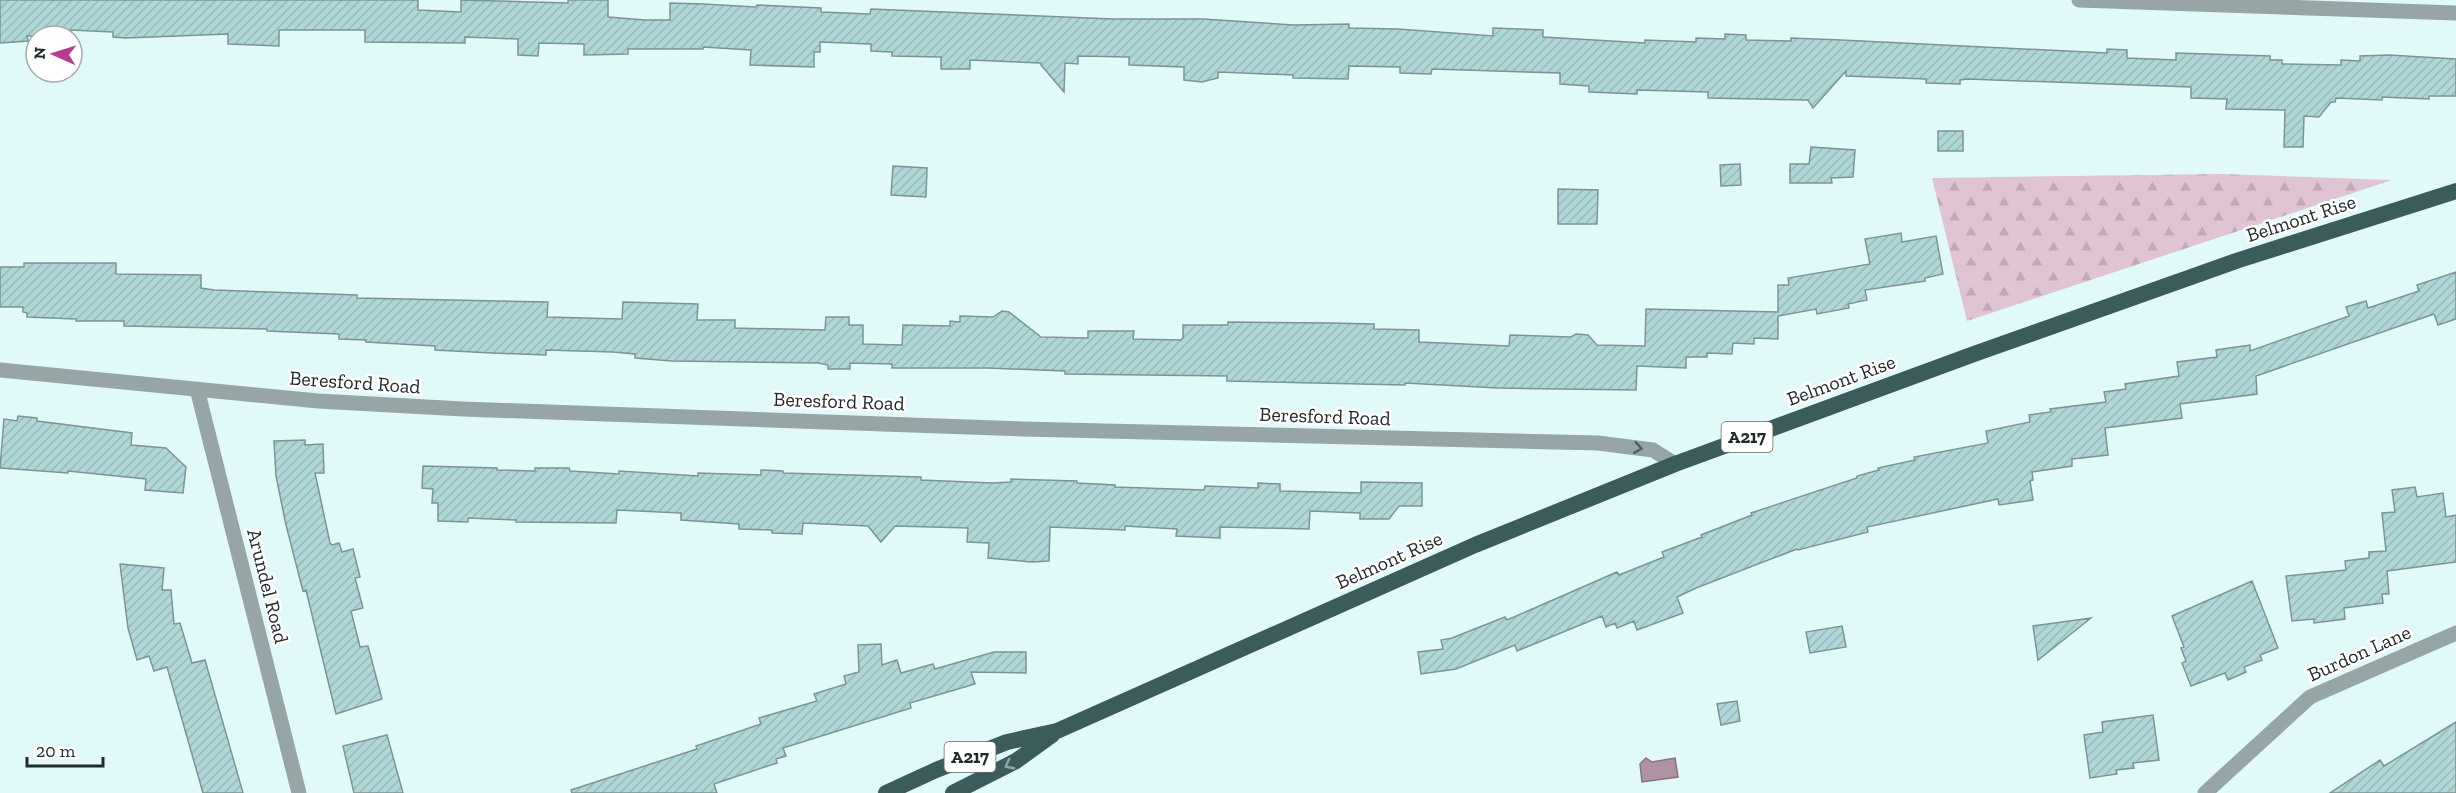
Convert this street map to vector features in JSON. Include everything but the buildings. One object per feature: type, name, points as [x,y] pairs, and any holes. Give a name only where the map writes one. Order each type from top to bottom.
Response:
[{"type":"highway","name":"Belmont Rise","points":[[886,793],[1007,742],[1057,731],[1475,545],[1675,464],[2239,260],[2456,191]]},
{"type":"highway","name":"Belmont Rise","points":[[953,793],[1016,761],[1057,731]]},
{"type":"street","points":[[2079,0],[2456,13]]},
{"type":"street","name":"Beresford Road","points":[[0,370],[318,401],[463,410],[1023,429],[1598,443],[1653,450],[1675,464]]},
{"type":"street","name":"Arundel Road","points":[[197,389],[299,793]]},
{"type":"street","name":"Burdon Lane","points":[[2205,793],[2310,697],[2456,633]]},
{"type":"green space","points":[[2222,174],[2392,180],[1967,321],[1932,178]]},
{"type":"shaded area","points":[[1646,758],[1652,762],[1675,758],[1678,777],[1642,782],[1640,764]]}]
